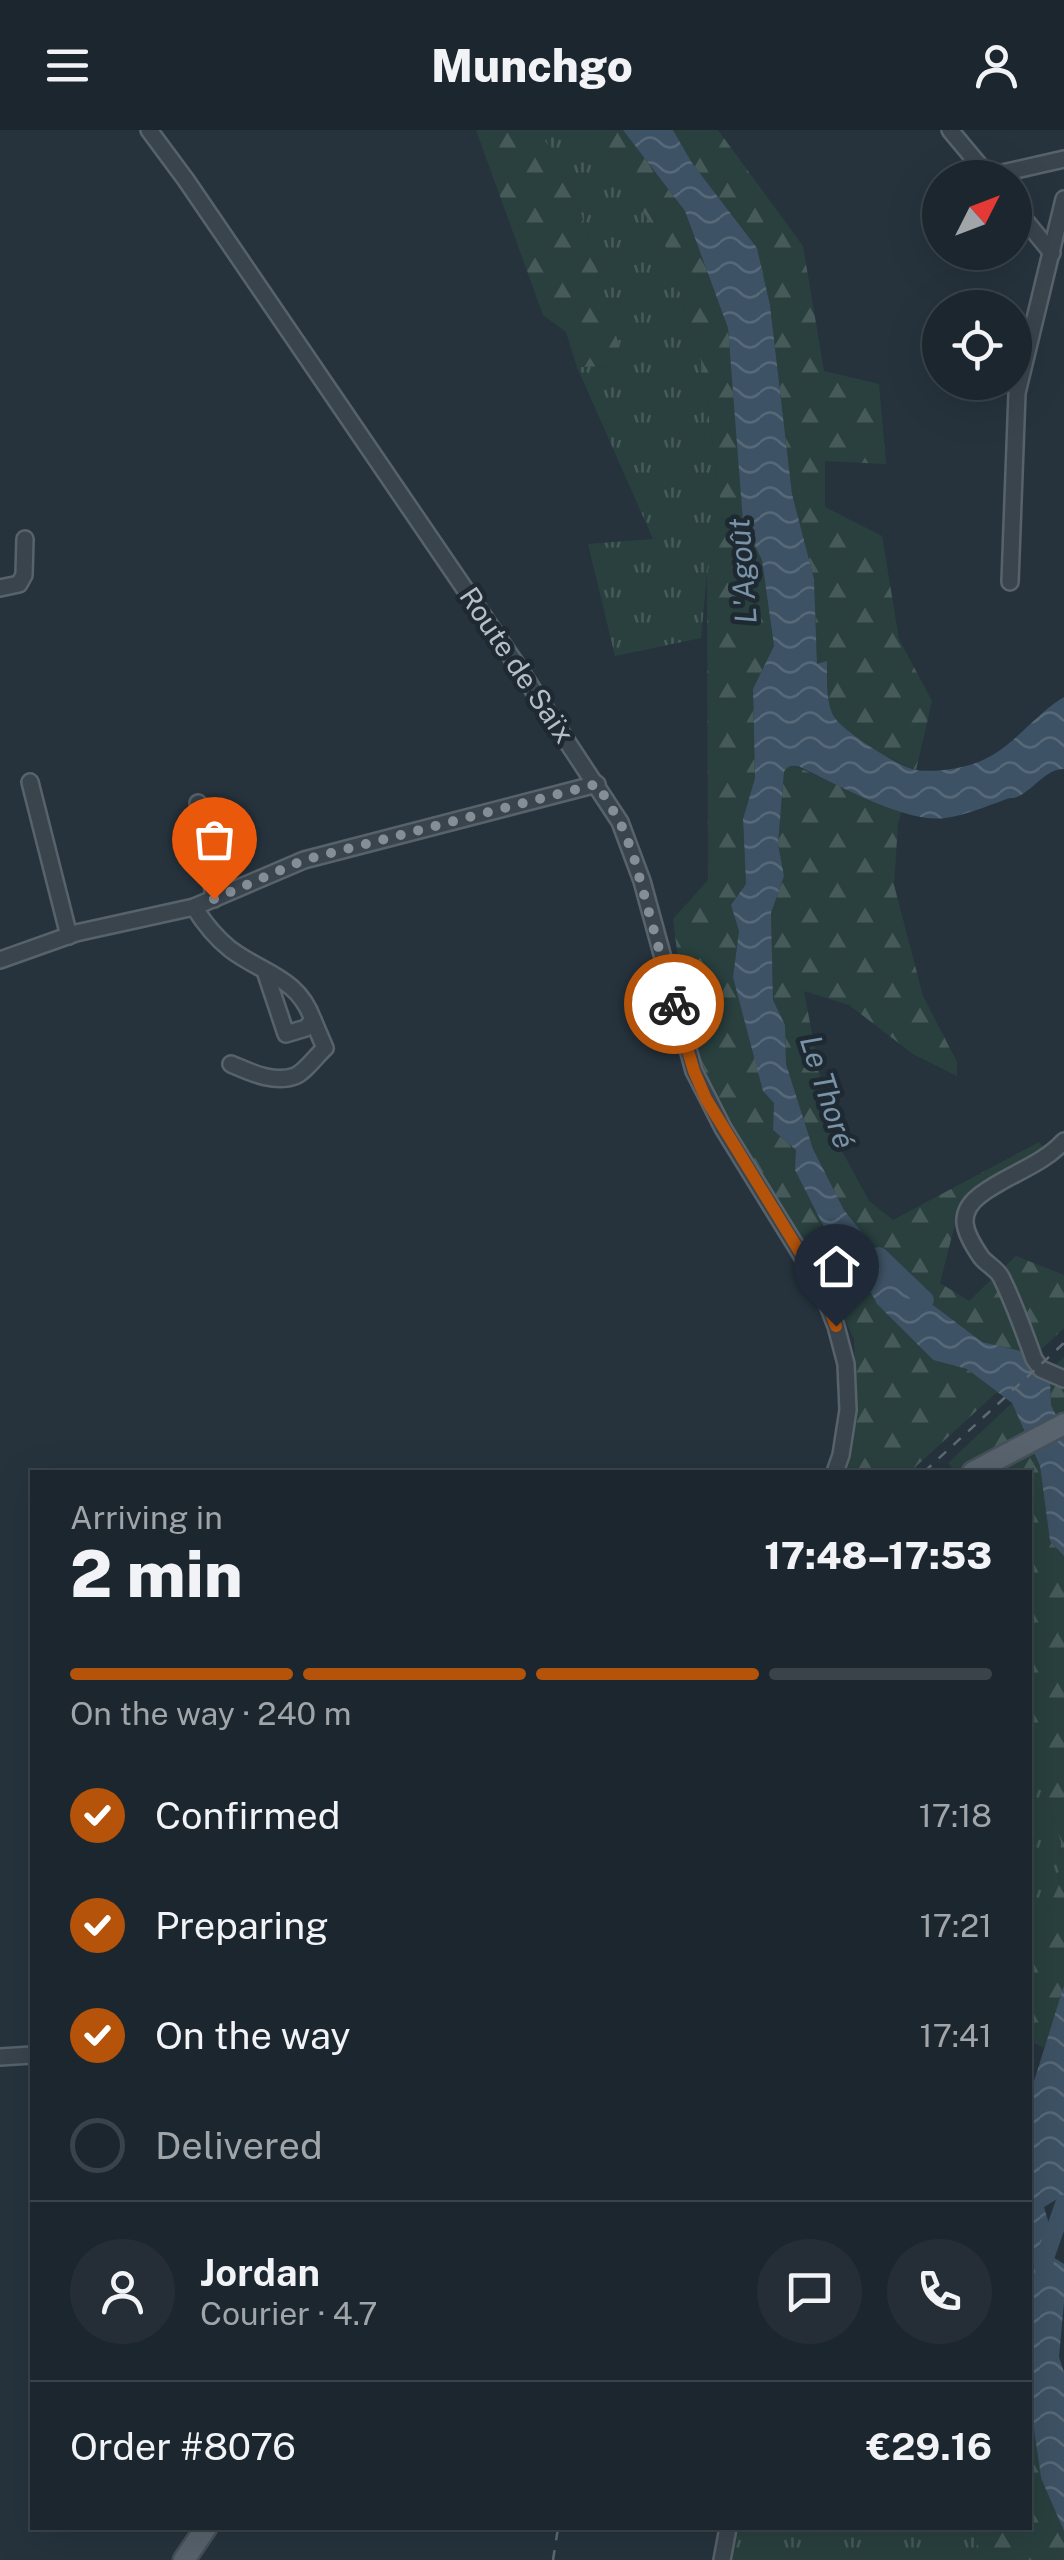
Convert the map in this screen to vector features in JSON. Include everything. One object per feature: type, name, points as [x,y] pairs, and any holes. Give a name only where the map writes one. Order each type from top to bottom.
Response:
[{"type":"main road","points":[[977,1470],[1058,1427]]},
{"type":"main road","points":[[184,2560],[205,2530]]},
{"type":"street","name":"Route de Saïx","points":[[149,130],[620,822],[633,854],[694,1071],[723,1128],[820,1285],[836,1326],[846,1364],[848,1410],[836,1470]]},
{"type":"street","points":[[950,130],[976,160]]},
{"type":"street","points":[[1032,167],[1064,159]]},
{"type":"street","points":[[1010,582],[1017,393],[1064,199]]},
{"type":"street","points":[[1032,229],[1052,253]]},
{"type":"street","points":[[0,588],[19,584],[24,575],[25,539]]},
{"type":"street","points":[[30,782],[69,936]]},
{"type":"street","points":[[0,960],[69,936],[194,907],[304,860],[597,784]]},
{"type":"street","points":[[198,804],[214,899]]},
{"type":"street","points":[[194,907],[207,928],[230,949],[295,988],[307,1001],[325,1048],[297,1076],[275,1078],[231,1064]]},
{"type":"street","points":[[265,971],[286,1034],[306,1028],[314,1020]]},
{"type":"street","points":[[1064,1142],[1053,1153],[982,1193],[967,1206],[963,1216],[983,1259],[1000,1274],[1034,1359],[1041,1369],[1064,1379]]},
{"type":"street","points":[[0,2057],[30,2055]]},
{"type":"street","points":[[722,2560],[728,2530]]},
{"type":"green space","points":[[476,130],[538,130],[572,182],[625,366],[577,367],[566,332],[543,315]]},
{"type":"green space","points":[[538,130],[579,130],[607,157],[665,245],[702,364],[723,522],[707,573],[701,638],[615,656],[588,544],[653,539],[577,367],[625,366],[572,182]]},
{"type":"green space","points":[[579,130],[623,130],[685,211],[728,328],[743,521],[762,560],[774,646],[753,689],[755,778],[743,819],[746,884],[731,905],[739,931],[733,977],[774,1103],[773,1130],[796,1150],[823,1227],[844,1241],[877,1304],[932,1360],[967,1369],[997,1392],[912,1470],[845,1470],[857,1418],[854,1339],[831,1289],[713,1094],[685,1014],[673,919],[708,880],[707,573],[723,522],[702,364],[665,245],[607,157]]},
{"type":"green space","points":[[673,130],[718,130],[803,246],[824,371],[879,384],[886,464],[825,461],[825,507],[882,536],[899,639],[932,701],[916,770],[855,738],[831,711],[827,662],[817,665],[814,579],[792,494],[770,305],[757,248],[692,163]]},
{"type":"green space","points":[[793,765],[902,811],[894,885],[923,996],[957,1062],[957,1076],[913,1054],[849,1005],[804,991],[830,1129],[869,1201],[893,1220],[1039,1142],[1047,1153],[1025,1179],[956,1220],[940,1283],[969,1301],[1016,1256],[1064,1275],[1064,1328],[1031,1359],[1025,1352],[982,1342],[900,1280],[844,1210],[813,1149],[786,1064],[785,1025],[773,1000],[771,913],[784,876],[778,844],[784,772]]},
{"type":"green space","points":[[1064,1357],[1064,1431],[1051,1405],[1050,1381],[1045,1375]]},
{"type":"green space","points":[[1012,1403],[1040,1466],[1050,1541],[1064,1556],[1064,1985],[1044,2048],[1032,2042],[1032,1942],[1059,1885],[1061,1842],[1032,1750],[1032,1470],[954,1470],[948,1463]]},
{"type":"green space","points":[[1032,1750],[1061,1841],[1059,1885],[1032,1942]]},
{"type":"green space","points":[[1032,2415],[1041,2478],[1064,2531],[1064,2560],[983,2560],[973,2530],[1032,2530]]},
{"type":"green space","points":[[723,2530],[973,2530],[983,2560],[717,2560]]},
{"type":"water","points":[[623,130],[673,130],[692,163],[757,248],[770,305],[792,494],[814,579],[817,664],[827,661],[829,703],[838,722],[897,762],[916,770],[942,770],[970,765],[996,753],[1064,697],[1064,769],[1052,772],[1019,796],[960,815],[911,815],[800,767],[787,768],[778,844],[784,876],[771,913],[773,1000],[785,1025],[786,1064],[813,1149],[844,1210],[900,1280],[982,1342],[1025,1352],[1050,1380],[1051,1405],[1064,1431],[1064,1556],[1050,1541],[1040,1466],[1012,1403],[967,1369],[933,1360],[877,1304],[844,1241],[824,1227],[795,1170],[796,1150],[773,1130],[774,1103],[763,1091],[733,977],[739,931],[731,905],[746,884],[743,819],[755,778],[753,689],[774,646],[762,560],[743,522],[728,328],[685,211]]},
{"type":"water","points":[[1064,1985],[1064,2195],[1044,2207],[1052,2234],[1040,2249],[1064,2264],[1059,2357],[1064,2372],[1064,2531],[1041,2478],[1032,2415],[1032,2088]]},
{"type":"waterway","name":"Le Thoré","points":[[879,1256],[925,1300]]},
{"type":"waterway","name":"Le Thoré","points":[[1044,2275],[1045,2258],[1064,2204]]},
{"type":"railway","points":[[926,1470],[1064,1343]]},
{"type":"railway","points":[[553,2560],[558,2530]]},
{"type":"way so far","points":[[214,899],[304,860],[597,784],[620,822],[633,854],[674,1004]]},
{"type":"route","points":[[674,1004],[706,1099],[820,1285],[836,1326]]},
{"type":"water label","name":"L'Agoût","points":[[743,571]]}]
